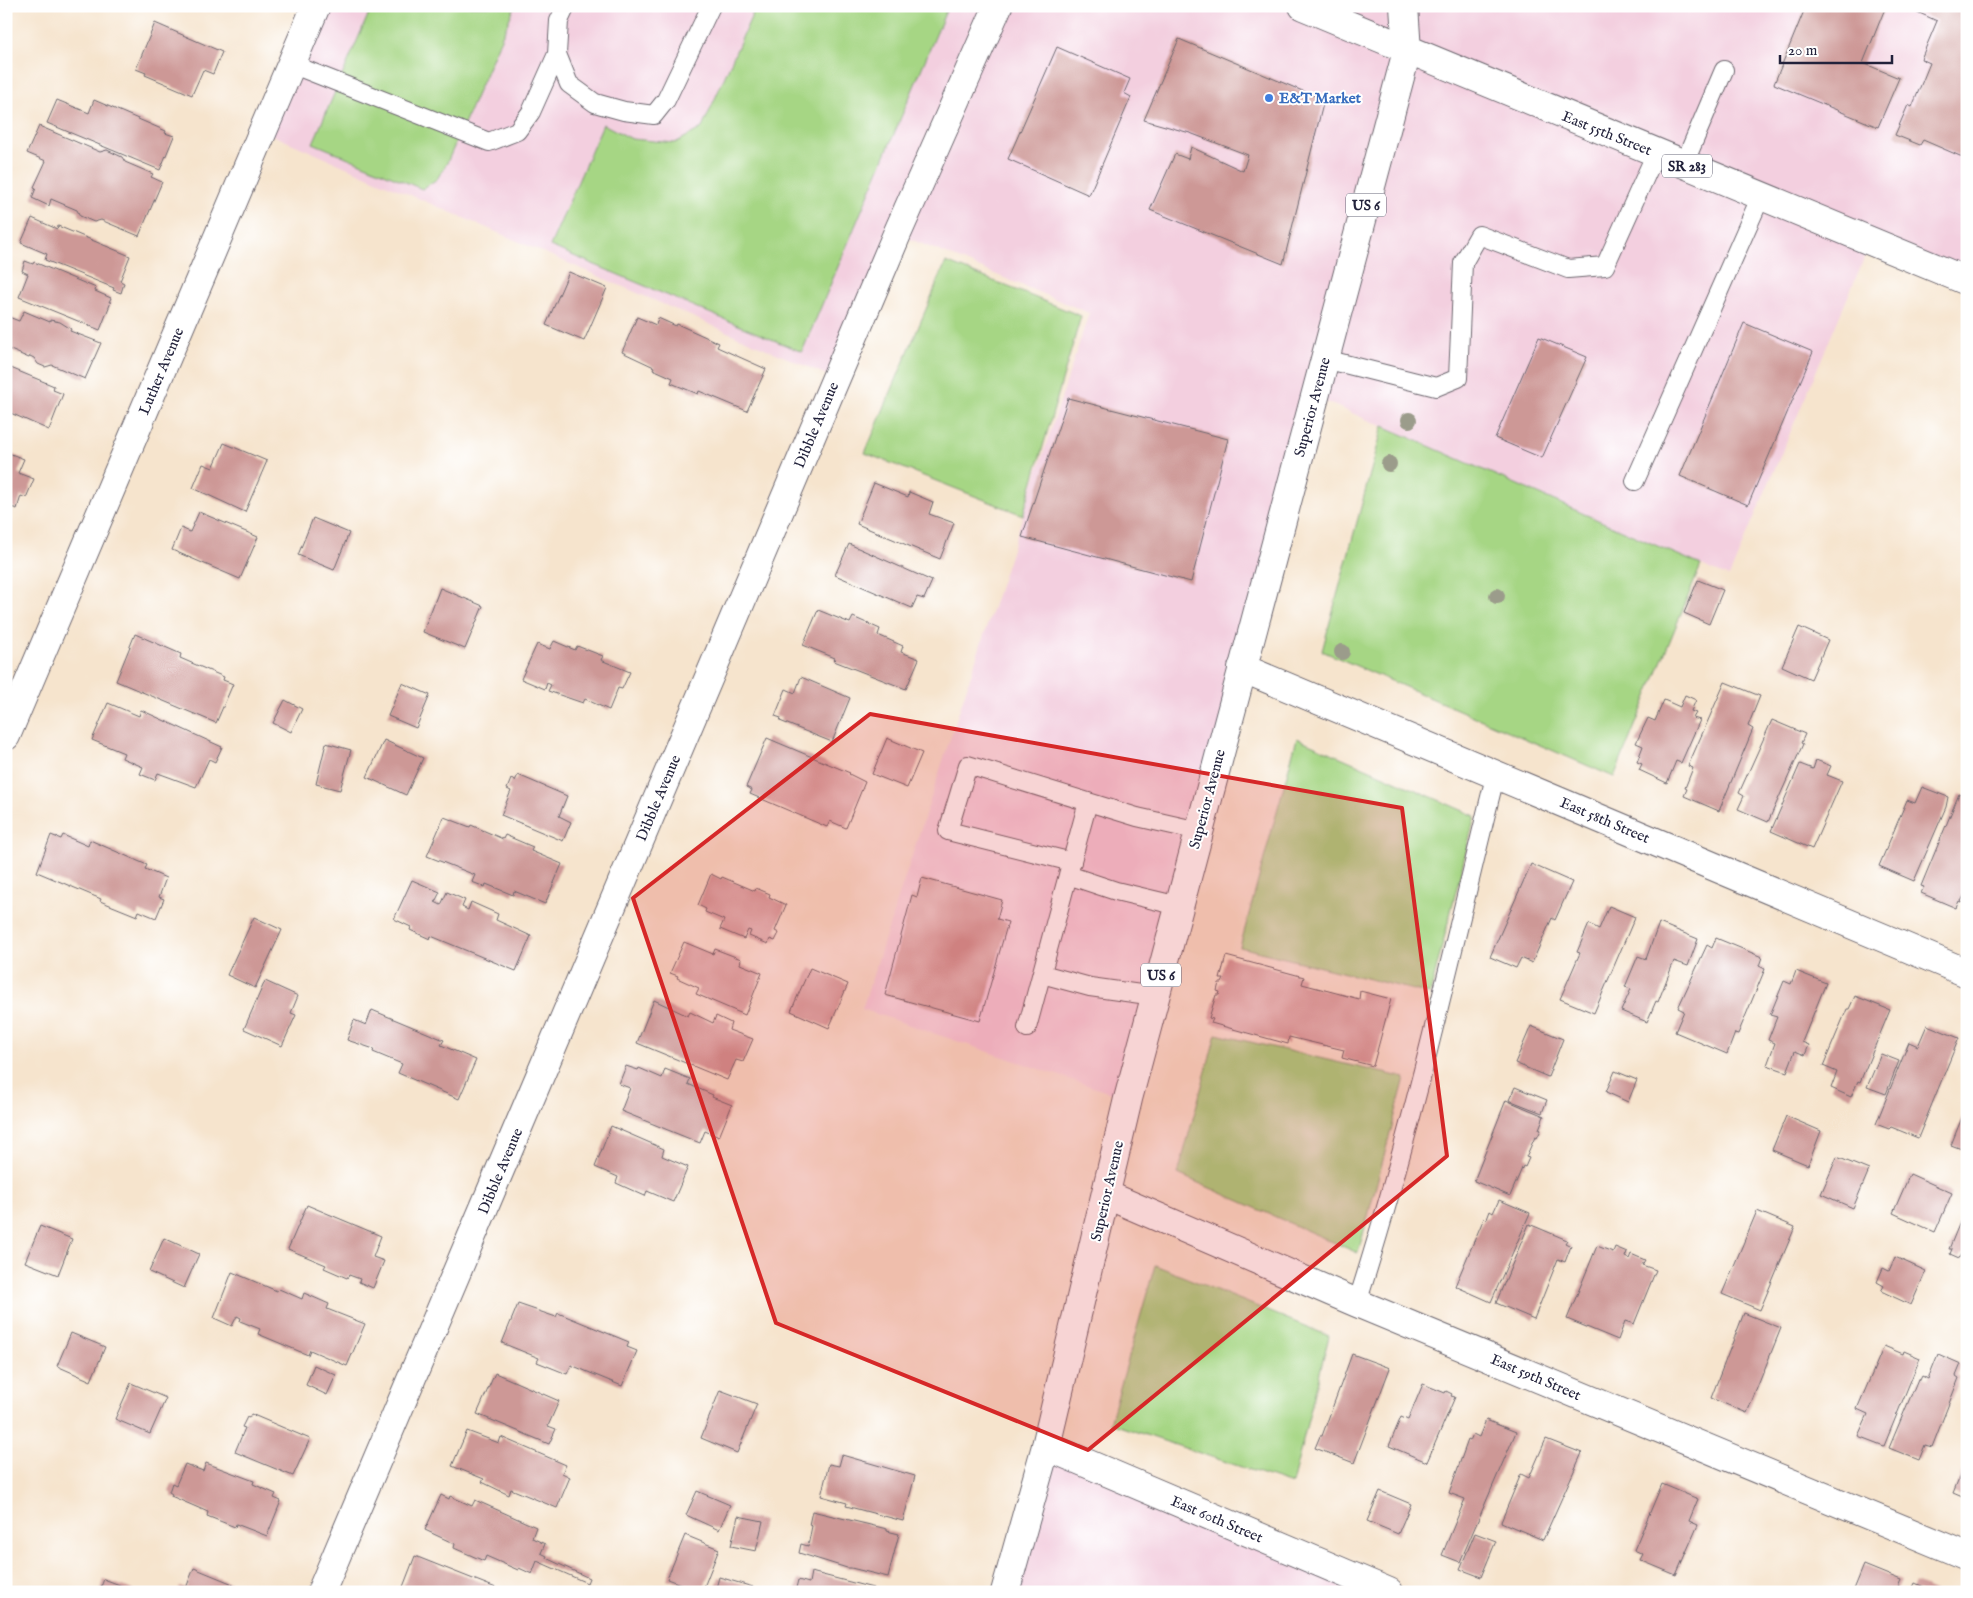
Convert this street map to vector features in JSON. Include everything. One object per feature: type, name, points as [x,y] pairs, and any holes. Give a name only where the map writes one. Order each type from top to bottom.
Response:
[{"type":"street","name":"Luther Avenue","points":[[6,736],[316,6]]},
{"type":"street","name":"Dibble Avenue","points":[[322,1592],[890,252],[998,6]]},
{"type":"street","name":"East 55th Street","points":[[1303,6],[1407,51],[1967,281]]},
{"type":"street","name":"Superior Avenue","points":[[1005,1592],[1046,1446],[1128,1099],[1407,51],[1404,6]]},
{"type":"street","name":"East 58th Street","points":[[1242,668],[1496,773],[1967,973]]},
{"type":"street","name":"East 59th Street","points":[[1106,1195],[1357,1303],[1967,1556]]},
{"type":"street","name":"East 60th Street","points":[[1046,1446],[1389,1592]]},
{"type":"lane","points":[[556,54],[569,84],[595,103],[624,111],[654,114],[666,100],[711,6]]},
{"type":"lane","points":[[291,64],[489,142],[517,131],[531,112],[556,54],[562,13]]},
{"type":"lane","points":[[1684,164],[1724,70]]},
{"type":"lane","points":[[1325,359],[1436,387],[1458,378],[1463,263],[1479,235],[1568,269],[1605,266],[1656,153]]},
{"type":"lane","points":[[1635,481],[1761,196]]},
{"type":"lane","points":[[1179,906],[1116,891],[1070,869],[948,831],[968,765],[1137,817],[1199,832]]},
{"type":"lane","points":[[1357,1303],[1379,1238],[1496,773]]},
{"type":"lane","points":[[1027,1028],[1088,802]]},
{"type":"lane","points":[[1042,974],[1090,987],[1155,996]]},
{"type":"highlighted area","points":[[870,714],[1402,808],[1447,1156],[1088,1450],[776,1323],[633,898]]},
{"type":"shaded area","points":[[316,6],[1967,6],[1967,281],[1871,242],[1729,577],[1315,397],[1128,1099],[862,1009],[1089,313],[898,234],[836,379],[263,131]]},
{"type":"shaded area","points":[[1046,1446],[1389,1592],[1005,1592]]},
{"type":"green space","points":[[372,6],[515,6],[447,163],[437,179],[422,189],[313,143]]},
{"type":"green space","points":[[756,6],[948,6],[802,352],[550,246],[603,124],[632,139],[675,143],[702,128]]},
{"type":"green space","points":[[946,262],[1081,316],[1023,515],[865,453]]},
{"type":"green space","points":[[1383,426],[1701,565],[1614,777],[1322,651]]},
{"type":"green space","points":[[1297,738],[1475,816],[1430,994],[1240,947]]},
{"type":"green space","points":[[1216,1034],[1405,1078],[1358,1253],[1178,1174]]},
{"type":"green space","points":[[1155,1265],[1329,1336],[1292,1484],[1110,1423]]},
{"type":"building","points":[[1806,6],[1886,6],[1863,63],[1899,78],[1878,127],[1774,84]]},
{"type":"building","points":[[1904,6],[1967,6],[1967,159],[1923,140],[1920,145],[1895,135],[1908,105],[1912,107],[1930,63],[1921,59],[1937,21]]},
{"type":"building","points":[[155,23],[222,52],[213,74],[203,70],[192,95],[145,75],[146,73],[136,69]]},
{"type":"building","points":[[1179,39],[1324,100],[1283,264],[1150,210],[1175,154],[1188,159],[1191,147],[1243,171],[1248,155],[1190,133],[1144,120]]},
{"type":"building","points":[[1057,47],[1130,79],[1124,93],[1131,97],[1089,195],[1008,159]]},
{"type":"building","points":[[57,100],[89,113],[94,100],[174,136],[160,170],[47,123]]},
{"type":"building","points":[[39,126],[100,152],[107,150],[122,157],[125,162],[153,174],[151,177],[162,182],[139,236],[101,220],[94,222],[80,216],[77,210],[51,199],[49,206],[32,198],[36,188],[34,187],[46,161],[27,153]]},
{"type":"building","points":[[32,218],[57,229],[58,226],[130,256],[120,281],[124,283],[121,293],[113,290],[114,288],[45,260],[47,254],[21,243]]},
{"type":"building","points":[[25,261],[33,264],[34,262],[96,288],[95,291],[111,298],[100,330],[19,297],[28,274],[22,271]]},
{"type":"building","points":[[569,272],[607,288],[584,341],[546,325]]},
{"type":"building","points":[[24,311],[50,322],[50,320],[60,322],[71,329],[70,331],[101,343],[85,379],[52,365],[45,367],[38,364],[30,356],[29,358],[6,348],[6,316],[19,321]]},
{"type":"building","points":[[637,317],[656,325],[658,318],[676,326],[677,324],[719,343],[717,347],[766,369],[747,411],[699,391],[698,394],[671,383],[673,378],[622,352]]},
{"type":"building","points":[[1744,323],[1813,352],[1748,505],[1680,476]]},
{"type":"building","points":[[1539,337],[1587,357],[1542,458],[1495,438]]},
{"type":"building","points":[[6,366],[54,386],[53,390],[63,394],[49,430],[6,411]]},
{"type":"building","points":[[1068,398],[1228,439],[1191,582],[1022,537]]},
{"type":"building","points":[[224,443],[267,461],[245,512],[193,488],[203,464],[213,468]]},
{"type":"building","points":[[6,452],[24,459],[18,473],[34,479],[26,498],[21,496],[17,509],[6,505]]},
{"type":"building","points":[[874,483],[908,497],[909,492],[933,502],[929,514],[954,523],[940,559],[857,524]]},
{"type":"building","points":[[199,512],[258,537],[240,579],[172,550],[181,528],[190,532]]},
{"type":"building","points":[[313,518],[349,533],[334,570],[298,555]]},
{"type":"building","points":[[849,544],[932,581],[924,599],[917,597],[912,608],[835,575]]},
{"type":"building","points":[[1698,580],[1723,590],[1709,624],[1684,613]]},
{"type":"building","points":[[440,588],[483,606],[465,649],[423,632]]},
{"type":"building","points":[[818,610],[850,623],[853,617],[880,629],[878,635],[903,646],[901,652],[919,659],[906,689],[834,661],[835,658],[803,645]]},
{"type":"building","points":[[1799,627],[1828,640],[1811,679],[1782,666]]},
{"type":"building","points":[[135,634],[181,654],[180,658],[224,677],[223,680],[233,684],[216,723],[116,681]]},
{"type":"building","points":[[554,641],[575,650],[577,646],[603,656],[601,660],[630,672],[622,689],[618,688],[609,710],[585,699],[583,703],[548,691],[551,685],[547,683],[545,689],[521,679],[537,644],[550,649]]},
{"type":"building","points":[[801,677],[850,698],[832,742],[780,721],[781,718],[775,716],[786,689],[795,693]]},
{"type":"building","points":[[1725,682],[1760,696],[1748,726],[1753,729],[1719,811],[1684,796],[1693,768],[1688,766]]},
{"type":"building","points":[[402,683],[430,695],[416,728],[388,716]]},
{"type":"building","points":[[1685,695],[1696,700],[1691,711],[1696,713],[1693,718],[1700,720],[1681,763],[1676,761],[1667,783],[1639,770],[1642,764],[1637,762],[1643,746],[1636,743],[1648,718],[1655,721],[1664,700],[1680,707]]},
{"type":"building","points":[[285,700],[302,709],[291,732],[273,723]]},
{"type":"building","points":[[108,703],[139,716],[141,710],[222,747],[215,762],[209,759],[196,787],[158,773],[155,780],[140,774],[143,767],[122,758],[124,753],[92,740]]},
{"type":"building","points":[[1772,720],[1805,734],[1801,743],[1803,744],[1768,822],[1738,809],[1744,796],[1739,793]]},
{"type":"building","points":[[767,738],[850,773],[865,782],[846,828],[830,821],[827,827],[750,794],[752,790],[746,787]]},
{"type":"building","points":[[887,738],[922,753],[907,788],[872,774]]},
{"type":"building","points":[[384,740],[423,758],[406,795],[367,777]]},
{"type":"building","points":[[326,743],[351,750],[340,790],[316,784]]},
{"type":"building","points":[[1816,760],[1831,766],[1827,775],[1842,781],[1812,849],[1771,831],[1800,764],[1813,769]]},
{"type":"building","points":[[518,775],[567,796],[559,816],[571,822],[563,841],[501,815],[511,791],[507,789],[511,779],[515,781]]},
{"type":"building","points":[[1922,787],[1948,797],[1946,807],[1914,881],[1879,866],[1907,800],[1915,803]]},
{"type":"building","points":[[1959,794],[1967,797],[1967,889],[1956,908],[1921,893],[1924,887],[1921,886]]},
{"type":"building","points":[[444,817],[470,827],[471,825],[503,839],[505,835],[533,847],[531,851],[562,864],[545,904],[514,891],[513,895],[486,884],[485,887],[472,882],[475,875],[427,856]]},
{"type":"building","points":[[51,835],[61,839],[63,835],[88,846],[90,840],[147,865],[145,869],[166,878],[159,897],[164,899],[156,918],[139,911],[137,916],[37,872]]},
{"type":"building","points":[[1531,864],[1572,882],[1555,920],[1552,918],[1532,963],[1521,958],[1516,968],[1490,957]]},
{"type":"building","points":[[711,874],[755,891],[756,888],[770,894],[769,897],[786,905],[775,931],[779,933],[775,941],[770,939],[768,944],[749,936],[751,931],[748,930],[744,939],[720,929],[724,920],[705,912],[706,909],[698,905]]},
{"type":"building","points":[[922,878],[1002,900],[997,919],[1008,922],[980,1021],[885,995],[912,895],[917,897]]},
{"type":"building","points":[[412,880],[440,892],[435,902],[441,905],[447,892],[465,900],[462,907],[468,910],[471,902],[498,914],[496,920],[531,936],[516,971],[431,936],[430,939],[410,930],[411,927],[394,919]]},
{"type":"building","points":[[1609,906],[1635,917],[1594,1013],[1560,999],[1580,953],[1577,952],[1589,924],[1599,929]]},
{"type":"building","points":[[254,917],[282,930],[255,988],[227,975]]},
{"type":"building","points":[[1659,923],[1698,939],[1688,966],[1674,961],[1658,1002],[1656,1001],[1647,1022],[1621,1011],[1631,989],[1625,987],[1638,956],[1646,959]]},
{"type":"building","points":[[1716,938],[1762,957],[1759,966],[1765,969],[1738,1034],[1735,1033],[1727,1054],[1675,1032],[1684,1011],[1678,1008],[1707,945],[1712,948]]},
{"type":"building","points":[[684,942],[713,954],[715,949],[741,959],[740,964],[762,973],[745,1015],[696,994],[699,988],[670,973]]},
{"type":"building","points":[[1226,956],[1304,977],[1302,984],[1359,999],[1360,991],[1391,999],[1373,1066],[1342,1058],[1344,1050],[1289,1037],[1288,1044],[1211,1023],[1213,1019],[1209,1018],[1216,995],[1219,995],[1220,992],[1217,991],[1219,983],[1222,983],[1224,979],[1220,979]]},
{"type":"building","points":[[810,968],[848,984],[829,1028],[791,1011]]},
{"type":"building","points":[[1796,971],[1826,983],[1802,1042],[1809,1045],[1805,1055],[1795,1051],[1787,1072],[1767,1065],[1775,1043],[1768,1040],[1777,1017],[1770,1015],[1784,981],[1791,984]]},
{"type":"building","points":[[265,981],[298,996],[291,1013],[296,1015],[282,1046],[244,1029]]},
{"type":"building","points":[[1855,996],[1890,1010],[1860,1082],[1858,1081],[1851,1097],[1831,1088],[1837,1072],[1823,1066],[1847,1009],[1849,1009]]},
{"type":"building","points":[[654,1000],[688,1016],[690,1012],[713,1023],[716,1016],[731,1023],[729,1030],[753,1039],[743,1062],[736,1060],[727,1080],[637,1043]]},
{"type":"building","points":[[372,1010],[444,1040],[441,1045],[476,1060],[459,1099],[398,1073],[402,1064],[373,1052],[374,1049],[347,1040],[354,1020],[366,1025]]},
{"type":"building","points":[[1927,1025],[1959,1038],[1918,1138],[1891,1127],[1889,1129],[1876,1124],[1909,1042],[1918,1046]]},
{"type":"building","points":[[1531,1026],[1563,1039],[1548,1077],[1515,1063]]},
{"type":"building","points":[[1881,1054],[1899,1061],[1886,1094],[1867,1087]]},
{"type":"building","points":[[626,1066],[638,1070],[639,1068],[662,1078],[665,1069],[690,1079],[688,1084],[732,1105],[719,1137],[705,1131],[700,1143],[621,1111],[630,1088],[619,1084]]},
{"type":"building","points":[[1615,1071],[1637,1080],[1628,1102],[1606,1092]]},
{"type":"building","points":[[1515,1087],[1547,1100],[1542,1113],[1509,1100]]},
{"type":"building","points":[[1506,1100],[1544,1116],[1539,1129],[1541,1130],[1537,1138],[1535,1137],[1526,1157],[1529,1158],[1525,1167],[1523,1166],[1510,1196],[1474,1181]]},
{"type":"building","points":[[1967,1105],[1967,1151],[1951,1145]]},
{"type":"building","points":[[1786,1116],[1821,1131],[1808,1165],[1772,1150]]},
{"type":"building","points":[[611,1126],[664,1149],[662,1156],[688,1167],[673,1202],[647,1191],[645,1196],[616,1183],[618,1177],[595,1167]]},
{"type":"building","points":[[1837,1157],[1869,1170],[1853,1208],[1821,1194]]},
{"type":"building","points":[[1910,1174],[1952,1193],[1935,1232],[1893,1213]]},
{"type":"building","points":[[1499,1200],[1530,1213],[1491,1302],[1455,1286],[1484,1218],[1487,1219],[1490,1211],[1493,1213]]},
{"type":"building","points":[[307,1205],[381,1236],[373,1257],[384,1261],[373,1288],[359,1282],[360,1279],[349,1275],[347,1278],[324,1268],[326,1265],[288,1249]]},
{"type":"building","points":[[1967,1205],[1967,1256],[1961,1254],[1959,1258],[1950,1254],[1952,1249],[1949,1249]]},
{"type":"building","points":[[1757,1211],[1795,1227],[1760,1310],[1722,1294]]},
{"type":"building","points":[[1529,1224],[1567,1240],[1565,1243],[1571,1246],[1565,1262],[1558,1259],[1534,1319],[1496,1303]]},
{"type":"building","points":[[40,1226],[72,1239],[58,1275],[25,1262]]},
{"type":"building","points":[[164,1238],[199,1254],[184,1288],[149,1272]]},
{"type":"building","points":[[1597,1246],[1613,1252],[1615,1247],[1627,1252],[1625,1257],[1629,1259],[1631,1254],[1645,1260],[1642,1265],[1656,1270],[1634,1324],[1625,1321],[1618,1340],[1567,1319]]},
{"type":"building","points":[[1895,1257],[1926,1271],[1911,1305],[1881,1291],[1884,1286],[1877,1282],[1883,1268],[1889,1271]]},
{"type":"building","points":[[232,1272],[277,1291],[279,1289],[302,1299],[304,1293],[329,1304],[327,1309],[365,1324],[347,1366],[310,1350],[308,1355],[258,1334],[260,1329],[240,1321],[241,1318],[237,1316],[232,1326],[214,1318]]},
{"type":"building","points":[[518,1304],[556,1317],[558,1313],[629,1342],[627,1347],[637,1351],[622,1386],[571,1365],[567,1374],[537,1362],[539,1358],[502,1343]]},
{"type":"building","points":[[1744,1313],[1781,1328],[1747,1413],[1711,1398]]},
{"type":"building","points":[[71,1333],[105,1347],[91,1381],[57,1366]]},
{"type":"building","points":[[1884,1346],[1903,1354],[1904,1351],[1920,1358],[1884,1446],[1858,1436],[1868,1414],[1857,1409]]},
{"type":"building","points":[[1352,1354],[1390,1368],[1354,1463],[1315,1448],[1320,1436],[1322,1436]]},
{"type":"building","points":[[1938,1354],[1961,1364],[1956,1376],[1959,1378],[1932,1447],[1925,1445],[1919,1460],[1889,1448],[1918,1379],[1920,1380],[1922,1376],[1928,1379]]},
{"type":"building","points":[[314,1365],[336,1375],[327,1395],[306,1385]]},
{"type":"building","points":[[495,1373],[559,1401],[548,1426],[556,1429],[549,1444],[477,1414]]},
{"type":"building","points":[[131,1383],[166,1398],[150,1434],[115,1419]]},
{"type":"building","points":[[1423,1384],[1445,1393],[1446,1391],[1455,1397],[1427,1462],[1389,1446],[1401,1417],[1408,1420]]},
{"type":"building","points":[[720,1390],[757,1404],[737,1453],[701,1438]]},
{"type":"building","points":[[251,1414],[310,1439],[293,1476],[235,1452],[245,1428],[242,1427],[247,1417],[249,1418]]},
{"type":"building","points":[[1486,1420],[1516,1432],[1460,1562],[1442,1555],[1465,1499],[1449,1493],[1468,1440],[1470,1441],[1473,1434],[1479,1437]]},
{"type":"building","points":[[467,1431],[499,1443],[501,1437],[566,1465],[562,1473],[570,1477],[557,1508],[511,1489],[509,1495],[482,1482],[484,1479],[452,1466]]},
{"type":"building","points":[[1546,1439],[1582,1453],[1543,1540],[1501,1522],[1521,1474],[1529,1478]]},
{"type":"building","points":[[842,1455],[915,1476],[903,1521],[846,1506],[847,1503],[821,1496],[829,1464],[839,1466]]},
{"type":"building","points":[[1967,1458],[1967,1499],[1953,1493]]},
{"type":"building","points":[[206,1463],[254,1481],[253,1484],[276,1494],[274,1498],[281,1501],[267,1536],[236,1524],[235,1527],[207,1516],[208,1512],[171,1496],[172,1494],[169,1492],[172,1483],[176,1485],[185,1464],[203,1471]]},
{"type":"building","points":[[1662,1484],[1698,1499],[1689,1521],[1698,1525],[1676,1575],[1640,1560],[1643,1554],[1634,1550]]},
{"type":"building","points":[[697,1491],[730,1505],[719,1530],[686,1515]]},
{"type":"building","points":[[1380,1491],[1411,1504],[1398,1534],[1367,1521]]},
{"type":"building","points":[[441,1495],[449,1499],[450,1496],[472,1506],[475,1500],[536,1527],[532,1538],[545,1544],[541,1553],[547,1556],[546,1558],[589,1578],[587,1583],[537,1561],[532,1574],[486,1556],[484,1561],[454,1548],[455,1544],[425,1530]]},
{"type":"building","points":[[812,1511],[887,1529],[887,1531],[899,1534],[888,1577],[847,1568],[799,1553],[801,1544],[808,1546],[812,1526],[809,1525]]},
{"type":"building","points":[[738,1516],[763,1521],[756,1551],[731,1546]]},
{"type":"building","points":[[1475,1533],[1496,1541],[1481,1577],[1460,1569]]},
{"type":"building","points":[[685,1535],[719,1549],[702,1592],[667,1579]]},
{"type":"building","points":[[415,1556],[496,1588],[495,1590],[500,1592],[401,1592]]},
{"type":"building","points":[[1864,1565],[1901,1580],[1896,1592],[1853,1592]]},
{"type":"building","points":[[194,1568],[233,1584],[230,1592],[178,1592],[180,1586],[186,1588]]},
{"type":"building","points":[[811,1572],[873,1588],[873,1592],[795,1592],[798,1580],[809,1583]]},
{"type":"building","points":[[719,1577],[753,1587],[751,1592],[715,1592]]},
{"type":"building","points":[[104,1579],[138,1592],[99,1592]]},
{"type":"building","points":[[1915,1583],[1935,1592],[1911,1592]]},
{"type":"place","name":"E&T Market","points":[[1269,98]]}]
